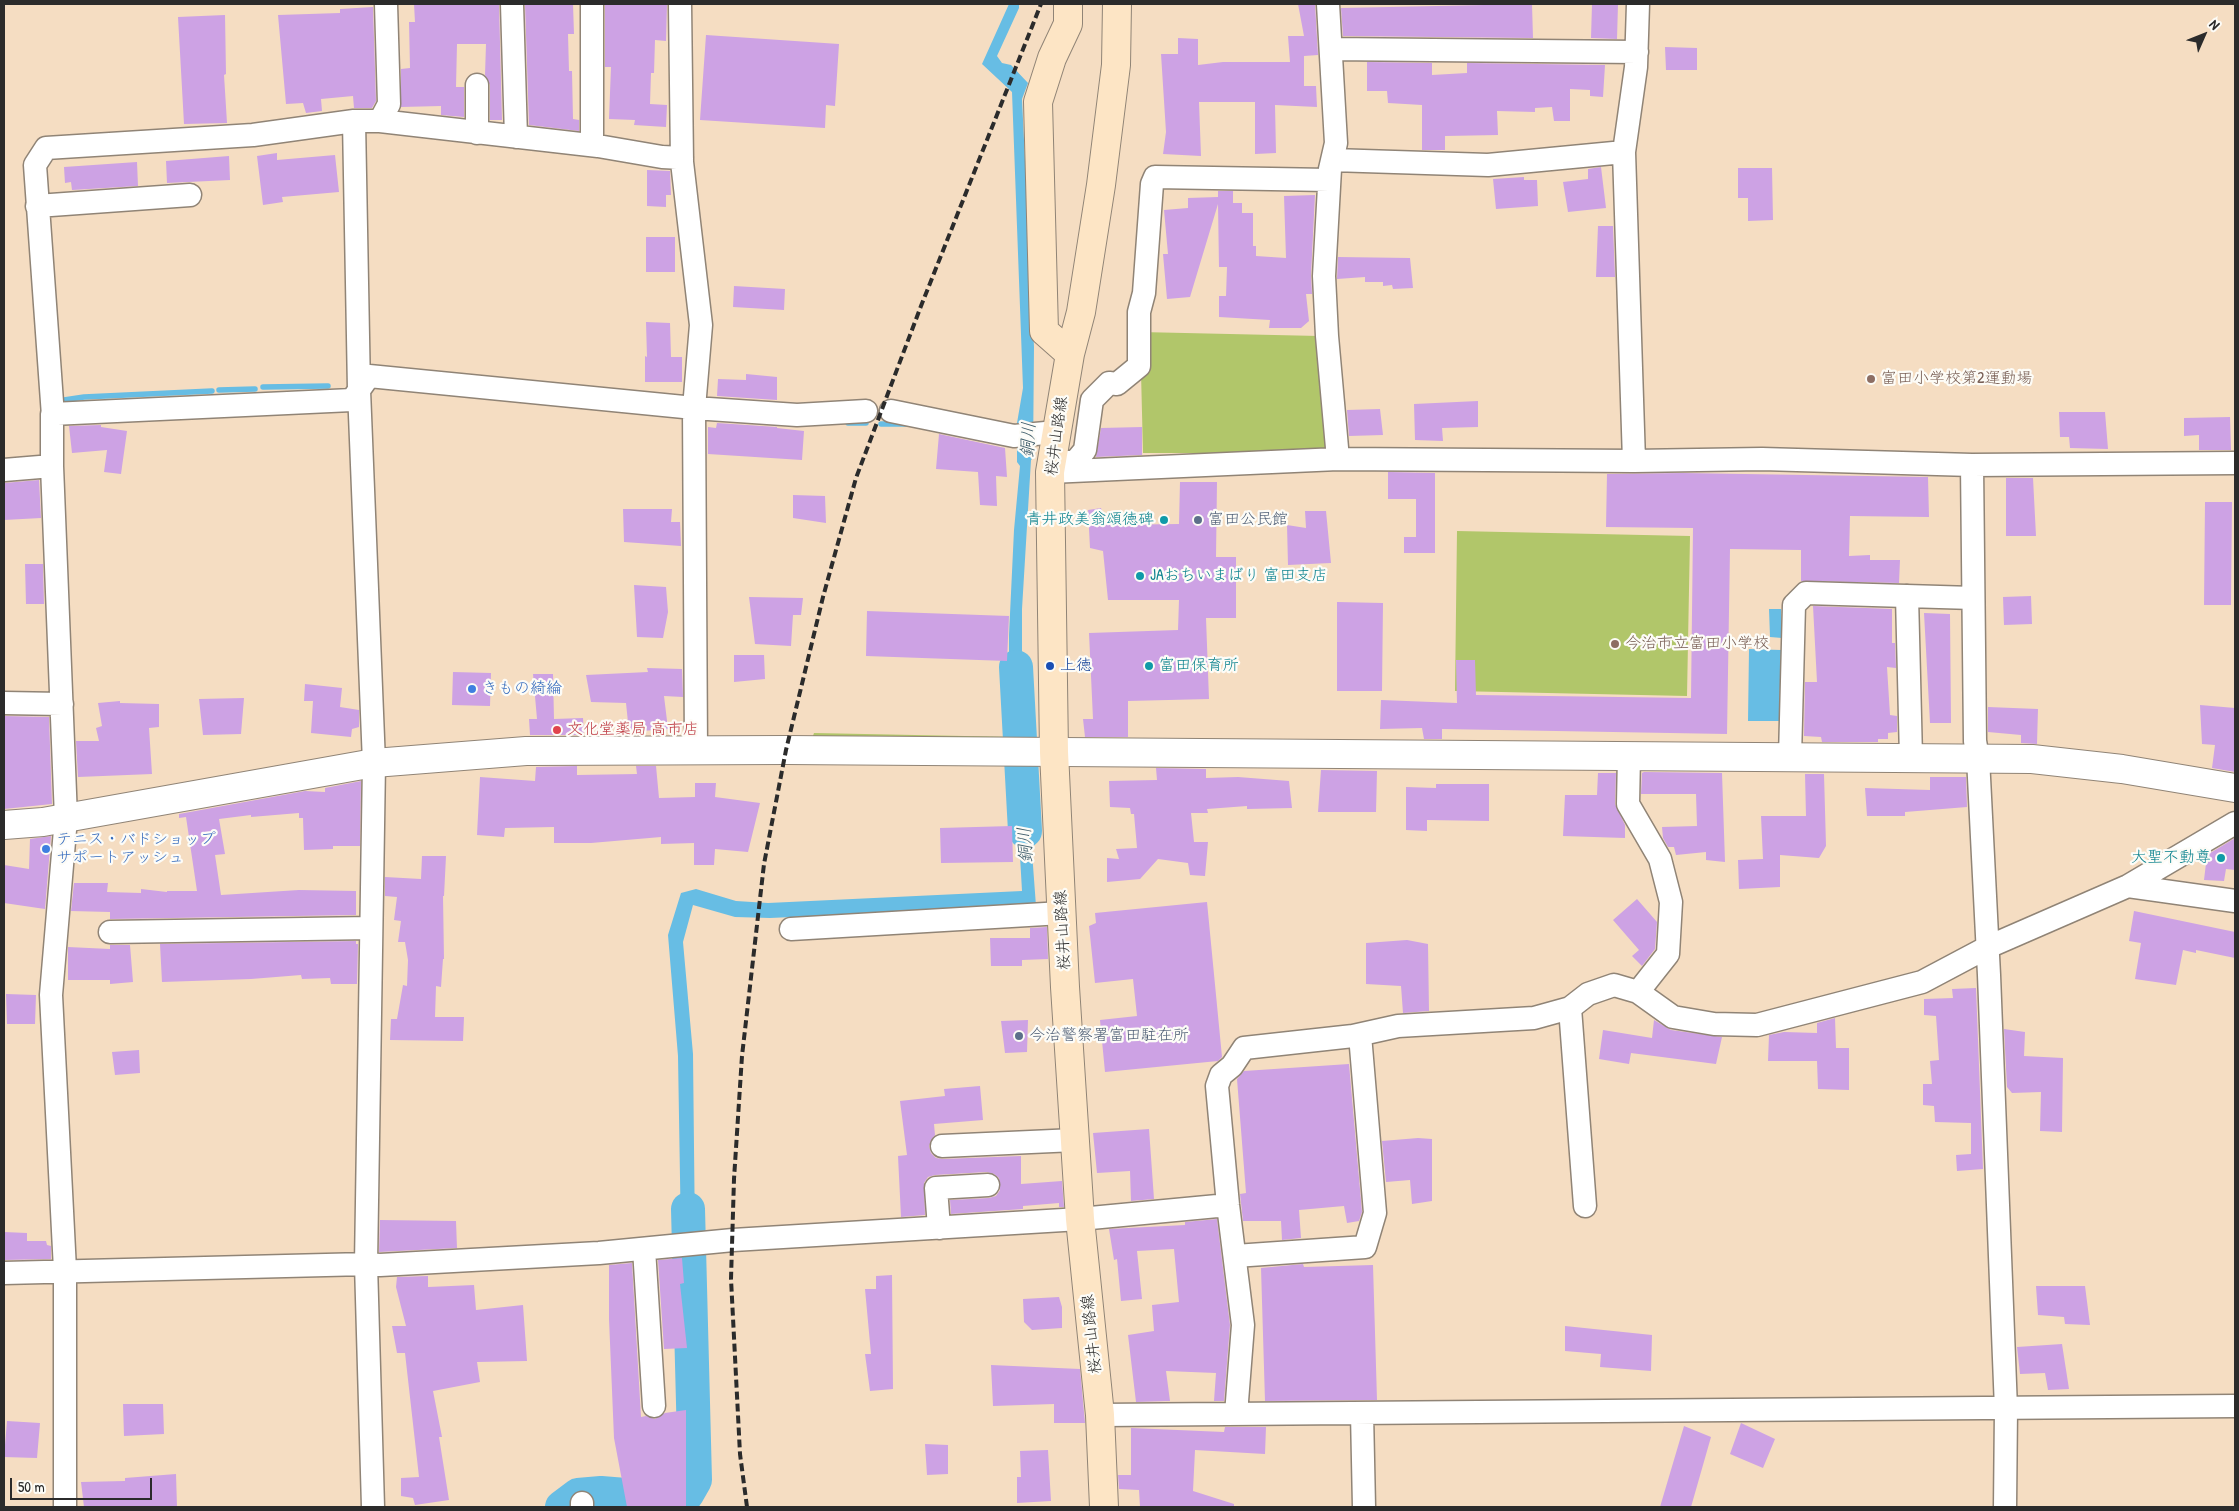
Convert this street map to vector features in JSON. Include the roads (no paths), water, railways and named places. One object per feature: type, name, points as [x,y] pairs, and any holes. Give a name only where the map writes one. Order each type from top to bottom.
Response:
[{"type":"main road","points":[[1068,4],[1068,24],[1052,58],[1038,102],[1044,330],[1070,354]]},
{"type":"main road","name":"桜井山路線","points":[[1104,1507],[1100,1414],[1080,1219],[1062,912],[1054,752],[1050,467],[1070,354],[1081,312],[1112,100],[1116,65],[1117,4]]},
{"type":"street","points":[[380,121],[389,104],[386,4]]},
{"type":"street","points":[[512,4],[516,137]]},
{"type":"street","points":[[592,4],[592,145]]},
{"type":"street","points":[[680,4],[682,158],[701,325],[694,408],[696,751]]},
{"type":"street","points":[[1328,4],[1336,143],[1331,170],[1324,276],[1327,336],[1338,459]]},
{"type":"street","points":[[1634,461],[1624,152],[1637,52],[1638,4]]},
{"type":"street","points":[[1330,49],[1637,52]]},
{"type":"street","points":[[476,85],[477,133]]},
{"type":"street","points":[[65,1507],[65,1270],[51,995],[66,818],[52,466],[53,416],[35,165],[46,148],[253,135],[354,122],[380,121],[592,145],[682,158]]},
{"type":"street","points":[[354,122],[359,390],[374,763],[366,1264],[373,1507]]},
{"type":"street","points":[[1050,467],[1075,462],[1085,450],[1092,400],[1109,383],[1118,384],[1139,366],[1139,312],[1144,293],[1152,184],[1155,177],[1488,165],[1624,152]]},
{"type":"street","points":[[37,206],[190,195]]},
{"type":"street","points":[[53,416],[52,414],[352,400],[369,376],[694,408],[797,415],[866,411]]},
{"type":"street","points":[[891,411],[1014,436],[1056,432]]},
{"type":"street","points":[[1050,467],[1338,459],[1762,460],[1972,464],[2235,463]]},
{"type":"street","points":[[1972,464],[1975,741],[1978,758],[1988,947],[2006,1409],[2005,1507]]},
{"type":"street","points":[[4,470],[52,466]]},
{"type":"street","points":[[1790,757],[1794,605],[1806,592],[1973,598]]},
{"type":"street","points":[[1907,596],[1911,758]]},
{"type":"street","points":[[4,703],[62,704]]},
{"type":"street","points":[[4,825],[66,818],[374,763],[526,751],[1054,752],[2032,759],[2122,769],[2235,788]]},
{"type":"street","points":[[1629,756],[1628,804],[1660,859],[1671,902],[1668,954],[1638,992]]},
{"type":"street","points":[[1236,1414],[1243,1325],[1228,1205],[1217,1086],[1221,1075],[1232,1066],[1244,1048],[1360,1035],[1398,1026],[1534,1018],[1570,1008],[1588,994],[1614,985],[1638,992],[1674,1017],[1714,1024],[1757,1025],[1922,982],[1988,947],[2128,886],[2235,823]]},
{"type":"street","points":[[2128,886],[2235,901]]},
{"type":"street","points":[[791,930],[1062,912]]},
{"type":"street","points":[[110,932],[371,928]]},
{"type":"street","points":[[1570,1008],[1585,1206]]},
{"type":"street","points":[[1235,1256],[1365,1247],[1375,1213],[1360,1035]]},
{"type":"street","points":[[942,1146],[1075,1140]]},
{"type":"street","points":[[939,1228],[936,1188],[988,1185]]},
{"type":"street","points":[[4,1273],[65,1270],[390,1265],[644,1249],[733,1240],[1080,1219],[1228,1205]]},
{"type":"street","points":[[644,1249],[654,1406]]},
{"type":"street","points":[[1100,1414],[2235,1406]]},
{"type":"street","points":[[1362,1413],[1364,1507]]},
{"type":"water","points":[[1009,4],[1019,4],[1019,8],[997,56],[1002,63],[1011,65],[1028,83],[1022,99],[1034,347],[1033,458],[1031,460],[1022,609],[1022,713],[1009,713],[1009,635],[1014,530],[1020,466],[1017,462],[1017,423],[1023,388],[1012,92],[982,64]]},
{"type":"water","points":[[1769,609],[1781,609],[1782,638],[1770,637]]},
{"type":"water","points":[[1749,649],[1781,650],[1779,721],[1748,721]]},
{"type":"water","points":[[1016,785],[1027,785],[1036,906],[770,918],[735,917],[693,905],[683,942],[693,1054],[695,1240],[681,1238],[678,1056],[668,935],[681,893],[696,889],[736,901],[768,903],[1022,891]]},
{"type":"waterway","points":[[263,387],[328,386]]},
{"type":"waterway","points":[[219,390],[255,389]]},
{"type":"waterway","points":[[64,400],[84,397],[212,391]]},
{"type":"waterway","points":[[848,423],[866,423]]},
{"type":"waterway","points":[[881,424],[906,424]]},
{"type":"waterway","name":"銅川","points":[[1016,667],[1025,831]]},
{"type":"waterway","points":[[562,1507],[578,1495],[601,1493],[662,1498],[687,1494],[695,1480],[688,1209]]},
{"type":"railway","points":[[747,1507],[740,1454],[731,1279],[734,1179],[742,1056],[764,864],[786,750],[823,597],[856,478],[921,306],[1041,4]]},
{"type":"place","name":"富田小学校第2運動場","points":[[1871,379]]},
{"type":"place","name":"青井政美翁頌徳碑","points":[[1164,520]]},
{"type":"place","name":"富田公民館","points":[[1198,520]]},
{"type":"place","name":"JAおちいまばり 富田支店","points":[[1140,576]]},
{"type":"place","name":"今治市立富田小学校","points":[[1615,644]]},
{"type":"place","name":"上徳","points":[[1050,666]]},
{"type":"place","name":"富田保育所","points":[[1149,666]]},
{"type":"place","name":"きもの綺綸","points":[[472,689]]},
{"type":"place","name":"文化堂薬局 高市店","points":[[557,730]]},
{"type":"place","name":"テニス・バドショップ サポートアッシュ","points":[[46,849]]},
{"type":"place","name":"大聖不動尊","points":[[2221,858]]},
{"type":"place","name":"今治警察署富田駐在所","points":[[1019,1036]]}]
